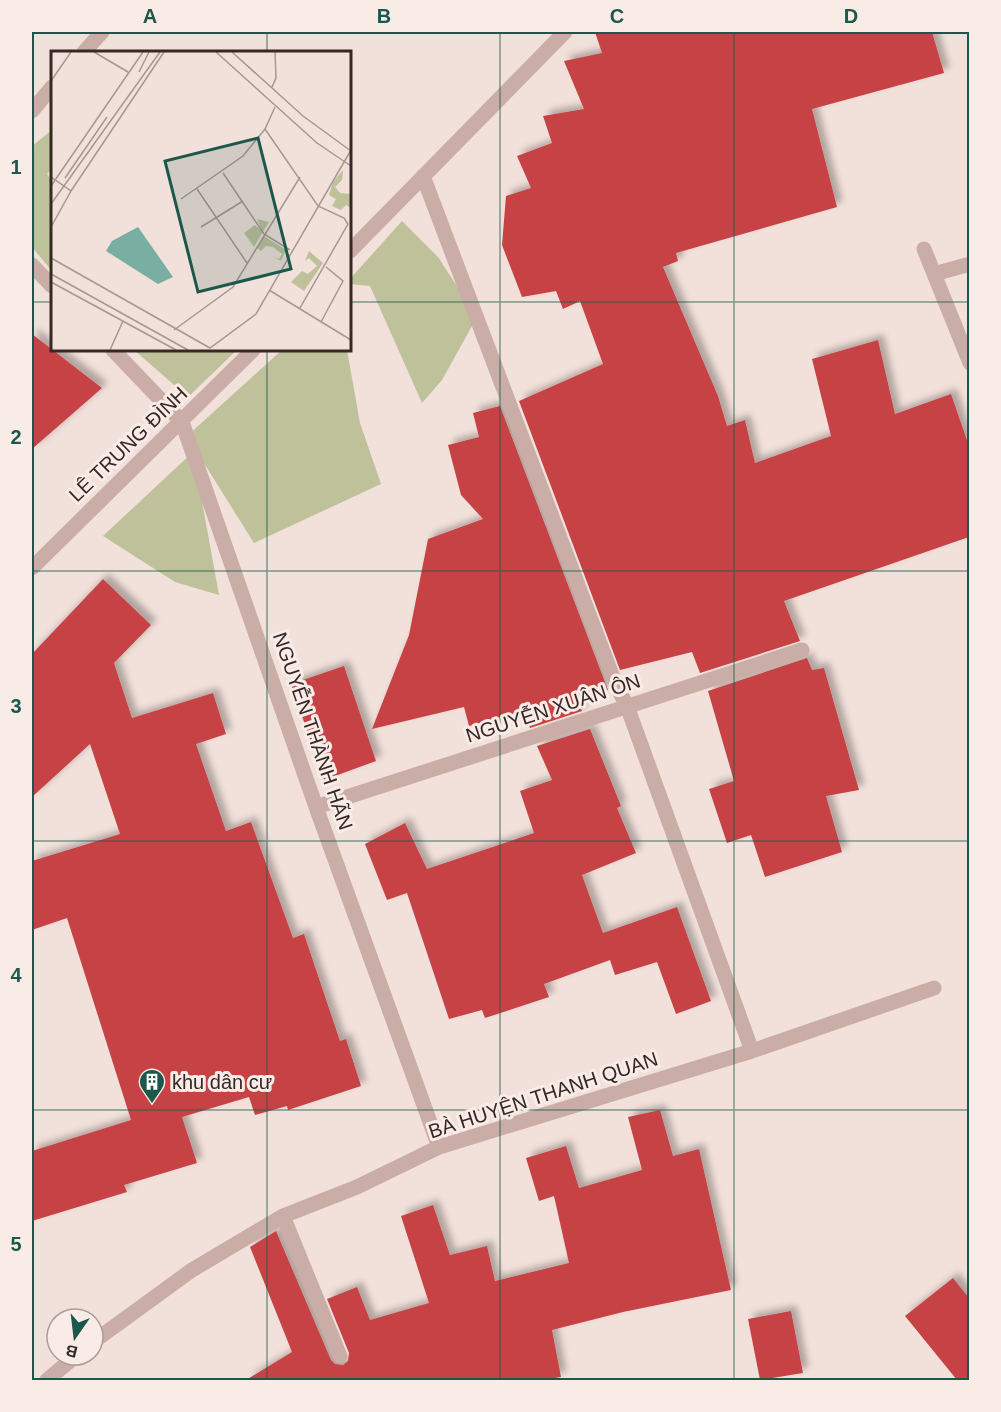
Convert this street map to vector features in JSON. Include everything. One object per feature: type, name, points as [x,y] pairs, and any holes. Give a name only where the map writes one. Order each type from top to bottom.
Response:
[{"type":"street","points":[[85,51],[102,32]]},
{"type":"street","points":[[351,250],[566,32]]},
{"type":"street","points":[[32,111],[51,88]]},
{"type":"street","points":[[423,176],[610,672],[627,706],[752,1051]]},
{"type":"street","points":[[924,249],[969,363]]},
{"type":"street","points":[[934,274],[969,264]]},
{"type":"street","points":[[32,265],[51,285]]},
{"type":"street","name":"NGUYỄN THÀNH HÃN","points":[[114,351],[182,422],[316,807],[439,1147]]},
{"type":"street","name":"LÊ TRUNG ĐÌNH","points":[[32,568],[252,351]]},
{"type":"street","name":"NGUYỄN XUÂN ÔN","points":[[316,807],[802,650]]},
{"type":"street","name":"BÀ HUYỆN THANH QUAN","points":[[105,1333],[192,1270],[283,1216],[357,1187],[439,1147],[752,1051],[934,988]]},
{"type":"street","points":[[283,1216],[340,1356]]},
{"type":"street","points":[[47,1380],[63,1367]]},
{"type":"green space","points":[[51,131],[51,170],[47,174],[51,180],[51,270],[32,247],[32,146]]},
{"type":"green space","points":[[402,221],[438,257],[477,317],[442,380],[422,403],[370,286],[351,284],[351,278]]},
{"type":"green space","points":[[135,351],[236,351],[188,397]]},
{"type":"green space","points":[[281,351],[347,351],[360,423],[381,484],[254,543],[187,436]]},
{"type":"green space","points":[[193,452],[219,595],[175,582],[103,536]]},
{"type":"building","points":[[595,32],[932,32],[944,73],[812,109],[837,207],[676,253],[678,261],[663,267],[718,396],[727,426],[745,420],[755,463],[831,436],[812,359],[878,340],[895,414],[951,394],[969,446],[969,537],[784,601],[800,641],[700,673],[692,652],[620,670],[519,401],[603,364],[580,301],[563,309],[556,291],[522,297],[502,245],[506,196],[531,188],[517,156],[552,143],[543,116],[584,109],[564,61],[602,53]]},
{"type":"building","points":[[32,334],[51,351],[102,388],[32,449]]},
{"type":"building","points":[[500,406],[608,690],[578,700],[582,711],[530,728],[526,717],[518,719],[515,713],[469,726],[464,707],[372,729],[409,635],[428,539],[483,519],[461,495],[448,445],[479,437],[473,413]]},
{"type":"building","points":[[103,579],[151,625],[114,663],[132,718],[213,693],[226,734],[196,744],[226,831],[251,822],[293,938],[304,934],[340,1041],[346,1039],[361,1086],[288,1110],[287,1106],[255,1115],[249,1097],[182,1117],[197,1163],[124,1185],[127,1192],[32,1221],[32,1151],[131,1120],[67,918],[32,930],[32,861],[120,834],[90,744],[32,797],[32,654]]},
{"type":"building","points":[[807,658],[812,670],[824,668],[859,790],[826,796],[842,852],[765,877],[751,835],[727,843],[709,789],[734,781],[708,691]]},
{"type":"building","points":[[344,666],[376,761],[324,780],[291,684]]},
{"type":"building","points":[[590,729],[621,806],[617,808],[636,853],[582,875],[603,933],[677,907],[711,1001],[676,1014],[657,962],[615,975],[610,960],[544,984],[549,997],[485,1018],[482,1010],[449,1019],[407,893],[387,900],[365,844],[405,823],[427,869],[534,833],[520,791],[552,780],[537,746]]},
{"type":"building","points":[[660,1110],[673,1156],[699,1149],[731,1290],[623,1312],[552,1330],[561,1377],[543,1380],[246,1380],[292,1352],[250,1247],[276,1231],[331,1360],[335,1364],[343,1365],[348,1361],[349,1353],[327,1299],[357,1287],[370,1320],[429,1303],[401,1216],[433,1205],[450,1255],[487,1246],[495,1281],[569,1263],[554,1196],[539,1201],[526,1158],[566,1146],[579,1188],[642,1170],[628,1117]]},
{"type":"building","points":[[953,1278],[969,1298],[969,1380],[957,1380],[905,1316]]},
{"type":"building","points":[[791,1311],[803,1373],[760,1380],[748,1319]]},
{"type":"place","name":"khu dân cư","points":[[152,1105]]}]
